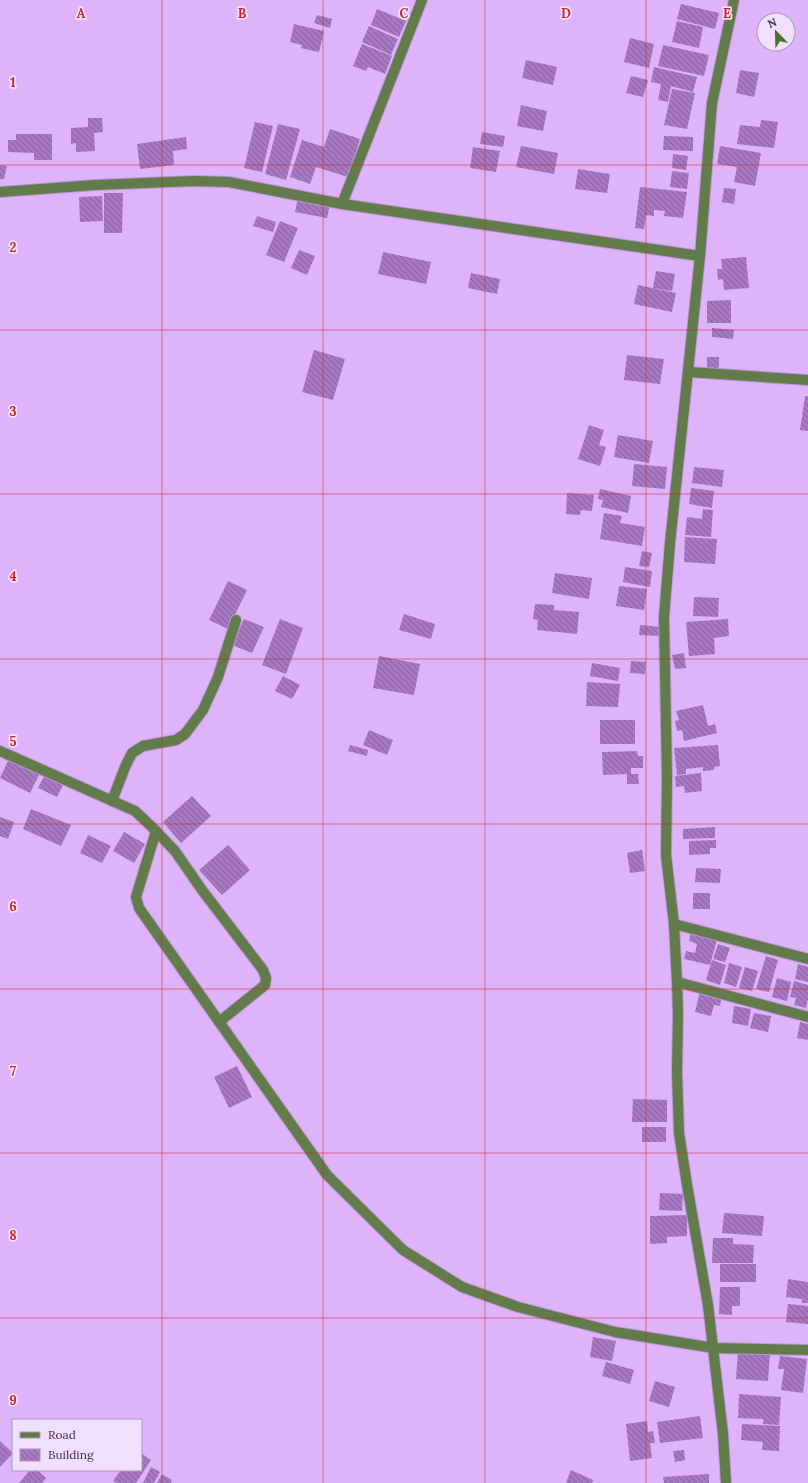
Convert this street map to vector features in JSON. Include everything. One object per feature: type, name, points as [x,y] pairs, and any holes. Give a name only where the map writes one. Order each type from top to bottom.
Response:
[{"type":"street","points":[[342,204],[422,0]]},
{"type":"street","points":[[726,1483],[723,1434],[714,1348],[679,1133],[677,982],[674,924],[666,855],[667,778],[664,617],[670,543],[700,256],[712,103],[734,0]]},
{"type":"street","points":[[0,192],[95,185],[212,181],[229,182],[342,204],[700,256]]},
{"type":"street","points":[[689,372],[808,380]]},
{"type":"street","points":[[112,801],[132,753],[143,746],[176,740],[186,734],[203,710],[218,677],[236,620]]},
{"type":"street","points":[[0,751],[134,811],[175,851],[202,890],[263,970],[266,978],[265,985],[219,1022]]},
{"type":"street","points":[[156,831],[136,897],[139,908],[328,1175],[403,1250],[462,1287],[518,1307],[615,1332],[714,1348],[808,1350]]},
{"type":"street","points":[[674,924],[808,959]]},
{"type":"street","points":[[677,982],[808,1017]]},
{"type":"building","points":[[681,4],[719,13],[715,29],[677,19]]},
{"type":"building","points":[[377,9],[406,21],[399,37],[371,25]]},
{"type":"building","points":[[317,15],[332,19],[330,28],[314,23]]},
{"type":"building","points":[[677,21],[703,27],[699,48],[672,42]]},
{"type":"building","points":[[294,24],[324,31],[319,52],[301,48],[302,45],[290,42]]},
{"type":"building","points":[[369,26],[398,39],[391,55],[362,42]]},
{"type":"building","points":[[630,38],[654,44],[649,68],[624,62]]},
{"type":"building","points":[[362,44],[392,56],[385,74],[368,67],[366,71],[353,66]]},
{"type":"building","points":[[663,45],[709,55],[704,76],[658,66]]},
{"type":"building","points":[[526,60],[557,67],[553,85],[522,78]]},
{"type":"building","points":[[654,67],[697,77],[693,92],[671,86],[668,102],[658,100],[661,84],[651,82]]},
{"type":"building","points":[[740,70],[759,73],[754,97],[736,93]]},
{"type":"building","points":[[631,76],[648,80],[643,97],[626,93]]},
{"type":"building","points":[[672,89],[695,93],[687,129],[664,125]]},
{"type":"building","points":[[521,105],[547,111],[543,131],[517,126]]},
{"type":"building","points":[[88,118],[102,118],[103,132],[94,133],[95,151],[76,152],[76,143],[71,144],[71,128],[88,127]]},
{"type":"building","points":[[761,120],[778,122],[774,148],[737,144],[740,125],[760,127]]},
{"type":"building","points":[[255,122],[273,126],[262,172],[244,168]]},
{"type":"building","points":[[278,124],[300,129],[286,180],[265,174]]},
{"type":"building","points":[[330,129],[360,139],[348,177],[316,167],[310,184],[290,177],[302,140],[324,147]]},
{"type":"building","points":[[482,132],[505,136],[503,147],[480,144]]},
{"type":"building","points":[[16,134],[52,134],[52,160],[34,160],[34,153],[8,152],[8,140],[16,140]]},
{"type":"building","points":[[664,136],[693,137],[693,151],[663,150]]},
{"type":"building","points":[[186,137],[187,149],[173,151],[174,165],[140,169],[137,144]]},
{"type":"building","points":[[521,146],[558,153],[554,174],[516,167]]},
{"type":"building","points":[[720,146],[761,153],[755,186],[734,182],[737,167],[717,164]]},
{"type":"building","points":[[473,147],[500,151],[496,172],[470,168]]},
{"type":"building","points":[[673,154],[688,156],[686,170],[672,168]]},
{"type":"building","points":[[0,165],[7,166],[4,179],[0,179]]},
{"type":"building","points":[[578,169],[610,174],[607,193],[575,189]]},
{"type":"building","points":[[672,171],[689,173],[687,189],[670,187]]},
{"type":"building","points":[[640,187],[687,192],[683,218],[664,216],[665,211],[654,210],[654,216],[646,215],[644,229],[635,228]]},
{"type":"building","points":[[724,188],[736,189],[734,204],[722,202]]},
{"type":"building","points":[[104,193],[123,193],[122,233],[104,233]]},
{"type":"building","points":[[102,196],[103,221],[80,222],[79,197]]},
{"type":"building","points":[[298,198],[330,204],[327,218],[295,212]]},
{"type":"building","points":[[257,216],[276,222],[273,232],[253,226]]},
{"type":"building","points":[[280,221],[298,228],[284,262],[266,255]]},
{"type":"building","points":[[299,250],[315,256],[307,275],[291,268]]},
{"type":"building","points":[[383,252],[431,262],[426,284],[378,274]]},
{"type":"building","points":[[746,257],[749,288],[724,290],[723,279],[718,280],[717,269],[722,269],[721,259]]},
{"type":"building","points":[[656,271],[675,274],[672,291],[653,288]]},
{"type":"building","points":[[471,273],[500,279],[497,294],[468,288]]},
{"type":"building","points":[[638,285],[676,293],[672,312],[634,304]]},
{"type":"building","points":[[731,300],[731,323],[707,323],[707,301]]},
{"type":"building","points":[[712,328],[734,330],[733,339],[712,337]]},
{"type":"building","points":[[314,350],[345,359],[333,400],[302,392]]},
{"type":"building","points":[[627,355],[664,359],[660,384],[624,380]]},
{"type":"building","points":[[707,357],[719,357],[719,371],[707,371]]},
{"type":"building","points":[[805,396],[808,396],[808,431],[800,430]]},
{"type":"building","points":[[589,425],[604,430],[599,445],[606,447],[600,466],[578,459]]},
{"type":"building","points":[[618,435],[653,441],[649,463],[614,457]]},
{"type":"building","points":[[634,464],[667,467],[665,489],[632,486]]},
{"type":"building","points":[[694,467],[724,470],[722,487],[692,483]]},
{"type":"building","points":[[691,488],[714,491],[712,508],[689,504]]},
{"type":"building","points":[[600,489],[631,496],[628,513],[601,507],[603,500],[598,499]]},
{"type":"building","points":[[567,493],[594,495],[592,511],[581,510],[580,515],[566,514]]},
{"type":"building","points":[[703,509],[713,510],[711,537],[685,535],[687,517],[702,519]]},
{"type":"building","points":[[604,513],[622,516],[620,523],[645,527],[642,546],[600,539]]},
{"type":"building","points":[[685,537],[717,539],[715,564],[684,562]]},
{"type":"building","points":[[642,551],[652,553],[649,567],[639,566]]},
{"type":"building","points":[[625,567],[652,571],[650,587],[623,582]]},
{"type":"building","points":[[555,573],[592,578],[589,599],[552,593]]},
{"type":"building","points":[[228,581],[247,590],[228,629],[209,620]]},
{"type":"building","points":[[619,586],[647,589],[644,610],[616,606]]},
{"type":"building","points":[[694,597],[719,598],[718,617],[693,616]]},
{"type":"building","points":[[535,604],[554,605],[554,610],[579,612],[577,634],[537,630],[538,620],[533,619]]},
{"type":"building","points":[[404,614],[435,624],[431,639],[399,630]]},
{"type":"building","points":[[244,619],[264,627],[252,653],[232,645]]},
{"type":"building","points":[[280,619],[303,628],[286,674],[262,665]]},
{"type":"building","points":[[728,619],[729,636],[714,638],[715,654],[689,656],[686,622]]},
{"type":"building","points":[[640,625],[661,627],[660,636],[639,635]]},
{"type":"building","points":[[684,653],[686,668],[675,669],[672,655]]},
{"type":"building","points":[[379,656],[420,664],[414,695],[373,688]]},
{"type":"building","points":[[631,661],[646,662],[645,674],[630,673]]},
{"type":"building","points":[[592,663],[620,668],[618,681],[590,676]]},
{"type":"building","points":[[283,676],[300,685],[292,699],[275,691]]},
{"type":"building","points":[[587,682],[620,684],[618,707],[586,706]]},
{"type":"building","points":[[703,705],[708,726],[715,724],[717,733],[684,741],[682,730],[677,731],[675,721],[679,720],[676,711]]},
{"type":"building","points":[[600,720],[635,720],[635,744],[600,744]]},
{"type":"building","points":[[369,730],[393,740],[387,755],[363,745]]},
{"type":"building","points":[[350,745],[368,750],[367,756],[348,751]]},
{"type":"building","points":[[718,745],[720,766],[714,767],[714,770],[703,771],[703,767],[686,769],[686,774],[677,775],[674,748]]},
{"type":"building","points":[[637,751],[638,756],[643,756],[643,768],[631,768],[631,774],[638,774],[639,784],[627,784],[627,774],[603,775],[602,752]]},
{"type":"building","points":[[9,759],[40,773],[30,793],[0,778]]},
{"type":"building","points":[[701,773],[702,791],[685,793],[684,786],[676,787],[675,776]]},
{"type":"building","points":[[44,776],[63,785],[57,797],[38,788]]},
{"type":"building","points":[[192,796],[211,816],[181,843],[163,822]]},
{"type":"building","points":[[31,809],[71,825],[61,846],[23,829]]},
{"type":"building","points":[[0,817],[14,822],[8,839],[0,836]]},
{"type":"building","points":[[715,827],[715,838],[683,839],[683,829]]},
{"type":"building","points":[[124,832],[145,844],[134,863],[113,851]]},
{"type":"building","points":[[88,835],[111,846],[102,863],[80,853]]},
{"type":"building","points":[[716,840],[716,848],[710,848],[710,854],[689,855],[689,841]]},
{"type":"building","points":[[228,845],[250,870],[222,895],[199,870]]},
{"type":"building","points":[[642,850],[645,871],[630,873],[627,853]]},
{"type":"building","points":[[696,868],[721,869],[720,883],[695,882]]},
{"type":"building","points":[[693,893],[710,893],[710,909],[693,909]]},
{"type":"building","points":[[691,932],[717,939],[710,965],[684,959],[686,951],[695,953],[697,944],[689,941]]},
{"type":"building","points":[[718,944],[730,948],[725,962],[713,959]]},
{"type":"building","points":[[766,956],[778,960],[769,992],[756,989]]},
{"type":"building","points":[[712,960],[726,965],[720,985],[706,980]]},
{"type":"building","points":[[729,963],[742,967],[736,987],[724,983]]},
{"type":"building","points":[[798,964],[808,967],[808,982],[795,979]]},
{"type":"building","points":[[745,967],[758,971],[752,991],[739,988]]},
{"type":"building","points":[[777,978],[791,982],[787,1001],[772,997]]},
{"type":"building","points":[[794,981],[808,985],[808,999],[806,1008],[794,1005],[796,998],[790,997]]},
{"type":"building","points":[[700,991],[722,996],[720,1006],[714,1005],[711,1016],[695,1012]]},
{"type":"building","points":[[734,1006],[751,1009],[748,1026],[732,1023]]},
{"type":"building","points":[[754,1013],[771,1016],[768,1032],[750,1028]]},
{"type":"building","points":[[800,1022],[808,1024],[808,1040],[797,1038]]},
{"type":"building","points":[[237,1066],[252,1097],[229,1108],[214,1077]]},
{"type":"building","points":[[633,1099],[667,1100],[667,1122],[632,1122]]},
{"type":"building","points":[[642,1127],[666,1127],[666,1142],[642,1142]]},
{"type":"building","points":[[660,1193],[683,1194],[682,1211],[659,1210]]},
{"type":"building","points":[[724,1213],[764,1216],[762,1236],[722,1233]]},
{"type":"building","points":[[687,1215],[687,1236],[667,1237],[667,1243],[650,1244],[650,1216]]},
{"type":"building","points":[[713,1238],[733,1238],[733,1244],[754,1245],[753,1263],[712,1263]]},
{"type":"building","points":[[720,1264],[756,1264],[756,1282],[720,1282]]},
{"type":"building","points":[[788,1279],[808,1282],[808,1303],[802,1303],[802,1299],[786,1297]]},
{"type":"building","points":[[720,1287],[740,1287],[740,1306],[732,1306],[732,1315],[719,1314]]},
{"type":"building","points":[[788,1304],[808,1306],[808,1324],[786,1322]]},
{"type":"building","points":[[593,1337],[616,1341],[612,1361],[590,1357]]},
{"type":"building","points":[[738,1352],[770,1354],[768,1381],[736,1379]]},
{"type":"building","points":[[780,1356],[807,1359],[803,1393],[781,1390],[784,1369],[778,1369]]},
{"type":"building","points":[[606,1362],[634,1370],[630,1384],[602,1376]]},
{"type":"building","points":[[655,1381],[675,1387],[669,1407],[649,1401]]},
{"type":"building","points":[[739,1394],[781,1397],[779,1425],[763,1424],[763,1419],[738,1418]]},
{"type":"building","points":[[700,1416],[703,1438],[660,1443],[657,1422]]},
{"type":"building","points":[[647,1421],[648,1432],[653,1431],[655,1443],[650,1443],[652,1458],[630,1461],[626,1424]]},
{"type":"building","points":[[742,1424],[780,1426],[779,1451],[762,1450],[763,1442],[741,1440]]},
{"type":"building","points":[[0,1441],[12,1452],[12,1454],[0,1467]]},
{"type":"building","points":[[684,1450],[685,1460],[675,1462],[673,1451]]},
{"type":"building","points":[[142,1454],[151,1460],[136,1483],[117,1483],[113,1481],[120,1471],[142,1471]]},
{"type":"building","points":[[151,1467],[160,1472],[154,1483],[143,1483]]},
{"type":"building","points":[[571,1470],[593,1480],[592,1483],[566,1483]]},
{"type":"building","points":[[29,1471],[38,1471],[46,1478],[42,1483],[19,1483]]},
{"type":"building","points":[[162,1474],[172,1480],[171,1483],[157,1483]]},
{"type":"building","points":[[709,1474],[709,1483],[664,1483],[663,1477]]}]
